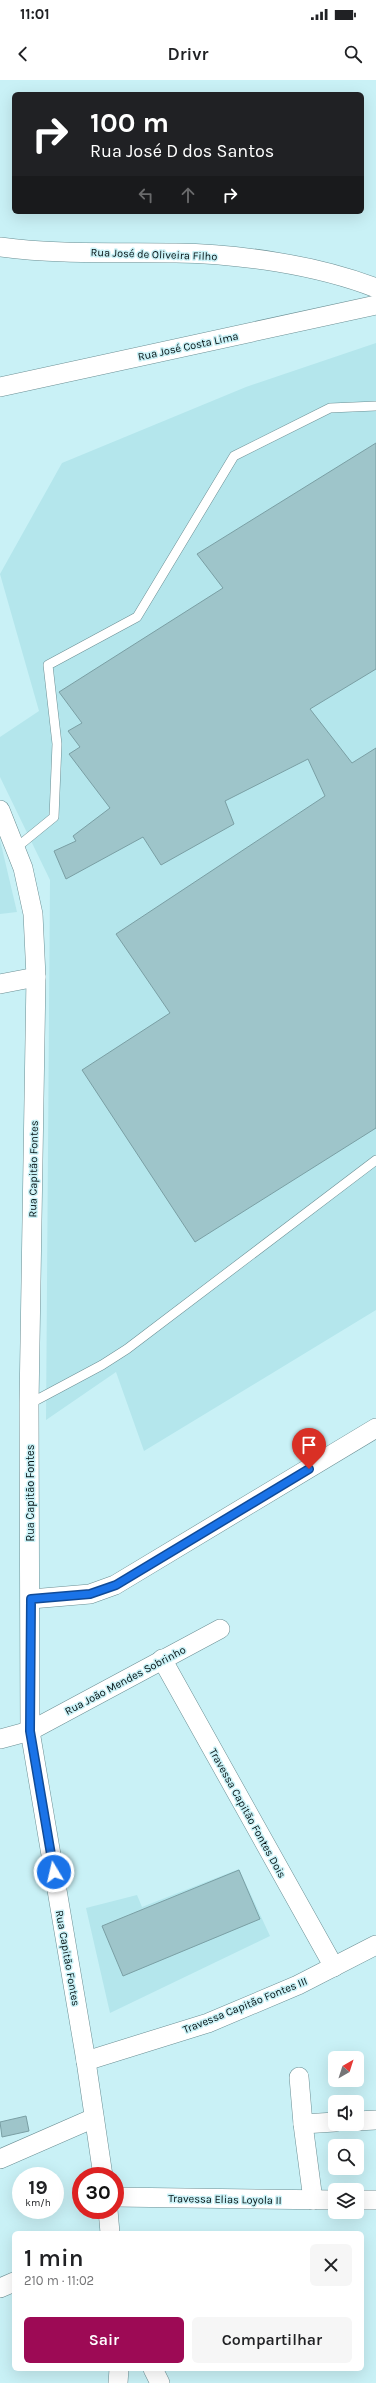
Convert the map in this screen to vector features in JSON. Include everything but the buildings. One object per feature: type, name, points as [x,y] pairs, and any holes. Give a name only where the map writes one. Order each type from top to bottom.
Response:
[{"type":"street","name":"Rua José de Oliveira Filho","points":[[0,247],[46,251],[204,254],[277,264],[338,276],[376,288]]},
{"type":"street","name":"Rua José Costa Lima","points":[[0,387],[376,305]]},
{"type":"street","name":"Rua Capitão Fontes","points":[[0,810],[23,868],[33,914],[36,977],[29,1404],[31,1599],[30,1731],[86,2060],[102,2167]]},
{"type":"street","points":[[0,984],[36,977]]},
{"type":"street","points":[[31,1599],[90,1594],[116,1585],[376,1428]]},
{"type":"street","name":"Rua João Mendes Sobrinho","points":[[0,1739],[30,1731],[220,1628]]},
{"type":"street","name":"Travessa Capitão Fontes Dois","points":[[162,1660],[334,1967]]},
{"type":"street","name":"Travessa Capitão Fontes III","points":[[86,2060],[208,2023],[298,1985],[376,1945]]},
{"type":"street","points":[[299,2077],[303,2124],[313,2200]]},
{"type":"street","points":[[0,2159],[94,2118]]},
{"type":"street","points":[[364,2121],[376,2120]]},
{"type":"street","points":[[303,2124],[328,2122]]},
{"type":"street","name":"Travessa Elias Loyola II","points":[[124,2197],[328,2200]]},
{"type":"street","points":[[364,2200],[376,2200]]},
{"type":"street","points":[[109,2219],[110,2231]]},
{"type":"street","points":[[0,2288],[12,2283]]},
{"type":"street","points":[[118,2383],[119,2371]]},
{"type":"street","points":[[154,2371],[160,2383]]},
{"type":"lane","points":[[16,848],[54,817],[57,744],[48,665],[137,617],[234,456],[330,408],[376,406]]},
{"type":"lane","points":[[29,1404],[102,1365],[126,1349],[376,1160]]},
{"type":"shaded area","points":[[376,343],[376,1310],[144,1451],[116,1372],[46,1420],[50,880],[0,777],[0,737],[39,711],[0,574],[62,463],[246,387]]},
{"type":"shaded area","points":[[0,840],[17,912],[0,914]]},
{"type":"shaded area","points":[[239,1869],[270,1936],[110,2013],[86,1908],[137,1895],[142,1907]]},
{"type":"route","points":[[54,1872],[30,1731],[31,1599],[90,1594],[116,1585],[309,1469]]}]
